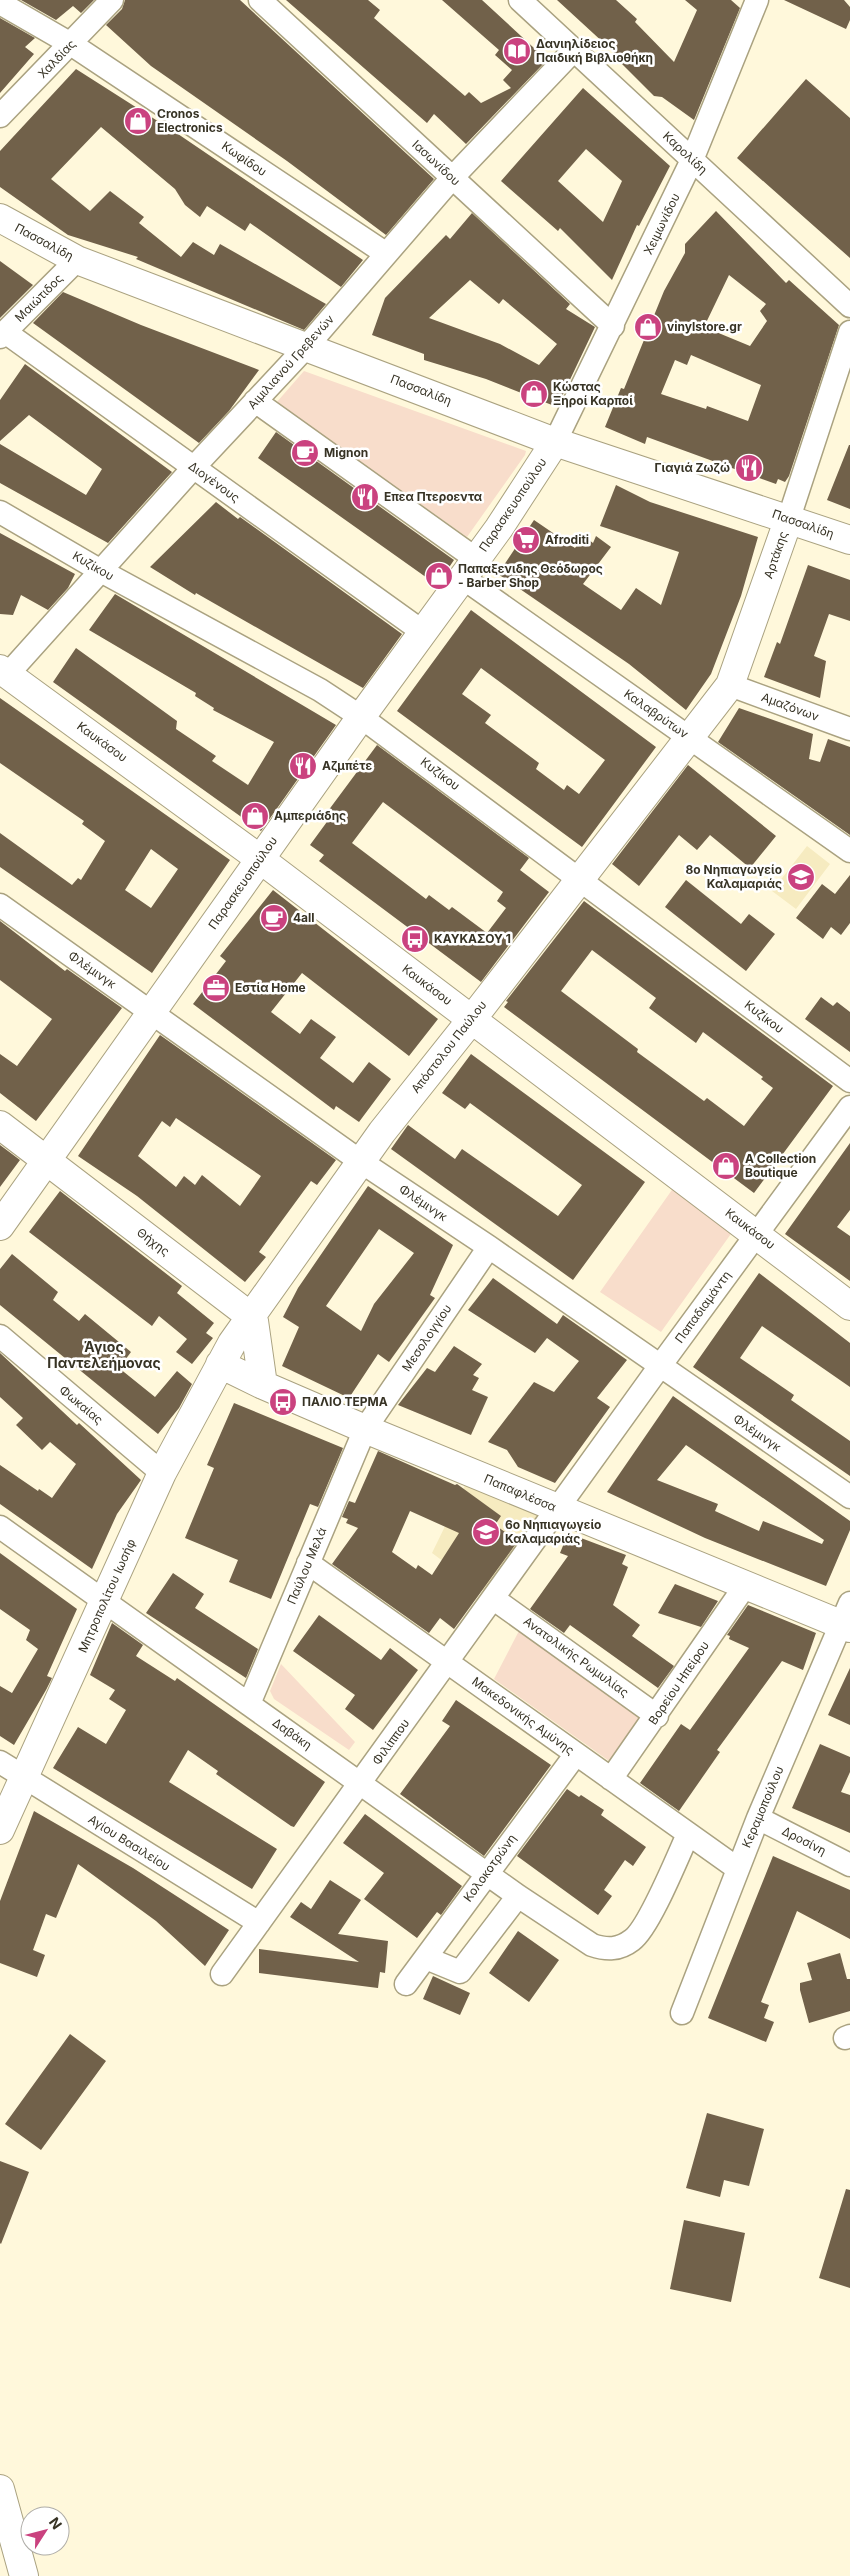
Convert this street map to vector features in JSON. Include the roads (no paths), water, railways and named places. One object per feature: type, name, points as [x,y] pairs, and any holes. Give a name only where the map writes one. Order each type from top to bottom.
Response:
[{"type":"main road","name":"Πασσαλίδη","points":[[0,218],[78,260],[555,442],[789,518],[850,540]]},
{"type":"main road","name":"Παρασκευοπούλου","points":[[0,1226],[469,568],[555,442]]},
{"type":"main road","name":"Αρτάκης","points":[[689,738],[730,685],[789,518]]},
{"type":"main road","name":"Καυκάσου","points":[[4,672],[260,859],[850,1306]]},
{"type":"main road","name":"Απόστολου Παύλου","points":[[220,1364],[250,1316],[360,1161],[689,738]]},
{"type":"main road","name":"Θήχης","points":[[0,1125],[250,1316]]},
{"type":"main road","points":[[250,1316],[254,1321],[263,1385]]},
{"type":"main road","name":"Παπαφλέσσα","points":[[220,1364],[263,1385],[365,1429],[745,1586],[847,1618]]},
{"type":"main road","name":"Μητροπολίτου Ιωσήφ","points":[[0,1830],[162,1473],[220,1364]]},
{"type":"main road","points":[[0,2489],[24,2576]]},
{"type":"street","name":"Χαλδίας","points":[[0,116],[112,0]]},
{"type":"street","name":"Ιασωνίδου","points":[[260,0],[613,326]]},
{"type":"street","name":"Καρολίδη","points":[[520,0],[850,306]]},
{"type":"street","name":"Χειμωνίδου","points":[[555,442],[692,160],[756,0]]},
{"type":"street","name":"Κωφίδου","points":[[0,3],[71,44],[385,253]]},
{"type":"street","name":"Αιμιλιανού Γρεβενών","points":[[4,672],[102,571],[194,467],[307,346],[385,253],[452,178],[574,50]]},
{"type":"street","name":"Μαιώτιδος","points":[[2,335],[78,260]]},
{"type":"street","name":"Αρτάκης","points":[[789,518],[850,332]]},
{"type":"street","name":"Διογένους","points":[[2,335],[194,467],[423,632]]},
{"type":"street","points":[[255,401],[469,568]]},
{"type":"street","name":"Κυζίκου","points":[[0,512],[102,571],[320,690],[361,717],[850,1081]]},
{"type":"street","name":"Καλαβρύτων","points":[[469,568],[689,738],[850,851]]},
{"type":"street","name":"Αμαζόνων","points":[[730,685],[850,729]]},
{"type":"street","name":"Φλέμινγκ","points":[[0,905],[360,1161],[489,1247],[850,1497]]},
{"type":"street","name":"Παπαδιαμάντη","points":[[559,1509],[756,1233],[850,1107]]},
{"type":"street","name":"Μεσολογγίου","points":[[365,1429],[489,1247]]},
{"type":"street","name":"Φωκαίας","points":[[0,1336],[162,1473]]},
{"type":"street","name":"Παύλου Μελά","points":[[248,1704],[365,1429]]},
{"type":"street","name":"Φιλίππου","points":[[222,1974],[559,1509]]},
{"type":"street","name":"Δαβάκη","points":[[2,1532],[105,1602],[584,1941],[611,1949],[627,1944],[637,1936],[688,1834]]},
{"type":"street","name":"Μακεδονικής Αμύνης","points":[[308,1563],[738,1869]]},
{"type":"street","name":"Βορείου Ηπείρου","points":[[611,1779],[657,1716],[745,1586]]},
{"type":"street","name":"Ανατολικής Ρωμυλίας","points":[[494,1599],[657,1716]]},
{"type":"street","name":"Κεραμοπούλου","points":[[682,2013],[758,1818],[847,1618]]},
{"type":"street","name":"Κολοκοτρώνη","points":[[406,1984],[486,1872],[576,1754]]},
{"type":"street","name":"Αγίου Βασιλείου","points":[[0,1762],[259,1923]]},
{"type":"street","name":"Δροσίνη","points":[[758,1818],[850,1865]]},
{"type":"street","points":[[426,1958],[460,1972],[518,1896]]},
{"type":"place","name":"Δανιηλίδειος Παιδική Βιβλιοθήκη","points":[[517,51]]},
{"type":"place","name":"Cronos Electronics","points":[[138,121]]},
{"type":"place","name":"vinylstore.gr","points":[[648,327]]},
{"type":"place","name":"Κώστας Ξηροί Καρποί","points":[[534,394]]},
{"type":"place","name":"Mignon","points":[[305,453]]},
{"type":"place","name":"Γιαγιά Ζωζώ","points":[[749,468]]},
{"type":"place","name":"Επεα Πτεροεντα","points":[[365,497]]},
{"type":"place","name":"Afroditi","points":[[526,540]]},
{"type":"place","name":"Παπαξενιδης Θεόδωρος - Barber Shop","points":[[439,576]]},
{"type":"place","name":"Αζμπέτε","points":[[303,766]]},
{"type":"place","name":"Αμπεριάδης","points":[[255,816]]},
{"type":"place","name":"8ο Νηπιαγωγείο Καλαμαριάς","points":[[801,877]]},
{"type":"place","name":"4all","points":[[274,918]]},
{"type":"place","name":"ΚΑΥΚΑΣΟΥ 1","points":[[415,939]]},
{"type":"place","name":"Εστία Home","points":[[216,988]]},
{"type":"place","name":"A Collection Boutique","points":[[726,1166]]},
{"type":"place","name":"ΠΑΛΙΟ ΤΕΡΜΑ","points":[[283,1402]]},
{"type":"place","name":"6ο Νηπιαγωγείο Καλαμαριάς","points":[[486,1532]]},
{"type":"district","name":"Άγιος Παντελεήμονας","points":[[104,1355]]}]
